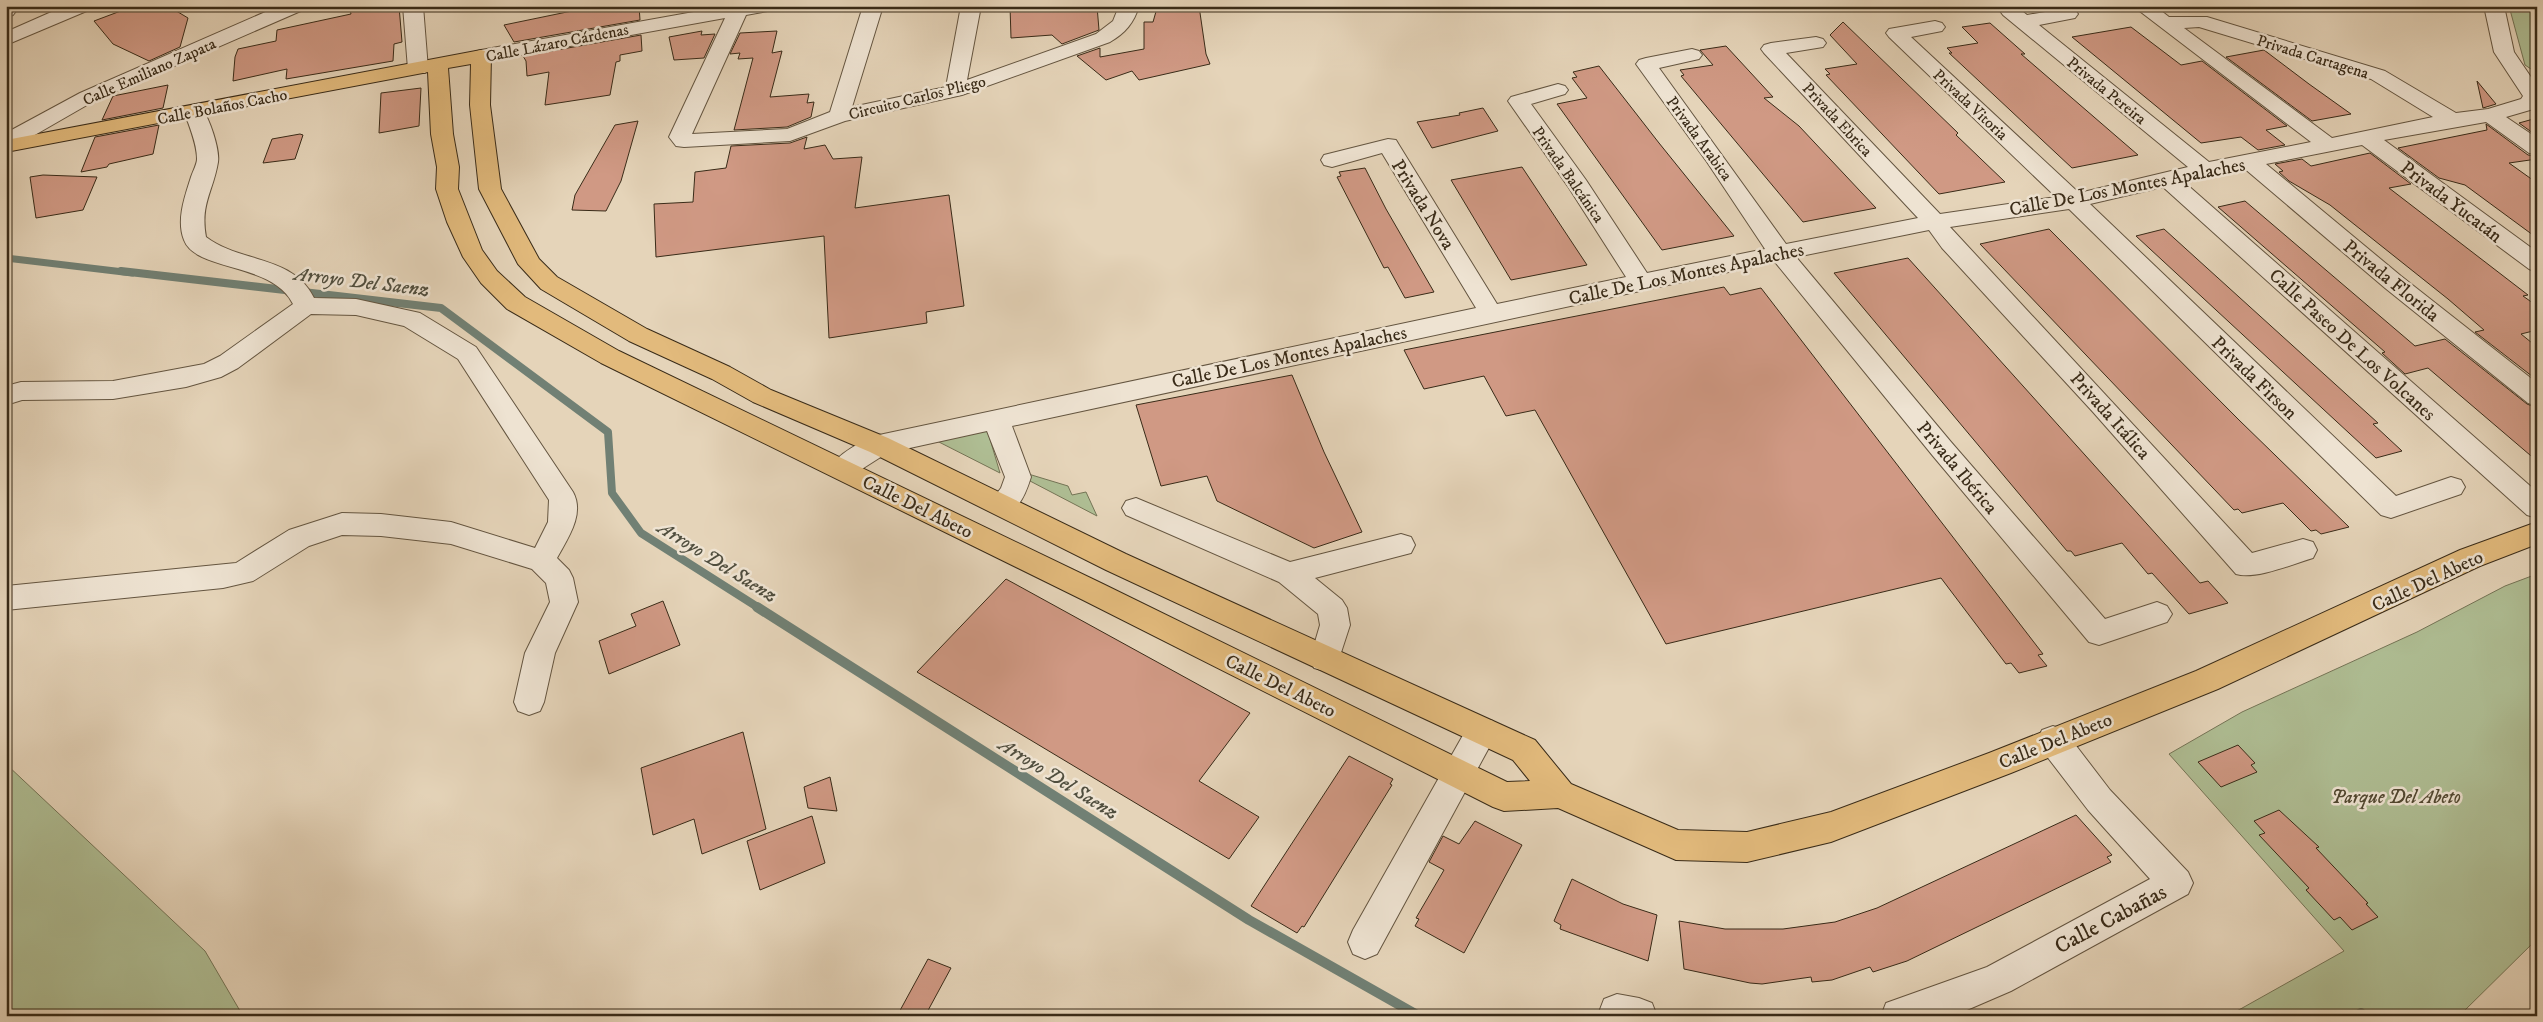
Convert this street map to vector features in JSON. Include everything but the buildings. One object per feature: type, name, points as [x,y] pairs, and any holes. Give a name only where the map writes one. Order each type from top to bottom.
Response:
[{"type":"main road","name":"Calle Lázaro Cárdenas","points":[[428,67],[481,56]]},
{"type":"main road","name":"Calle Del Abeto","points":[[481,56],[480,104],[490,189],[498,209],[530,264],[548,283],[638,335],[721,373],[762,396],[880,445],[1116,562],[1524,750],[1560,794]]},
{"type":"main road","name":"Calle Bolaños Cacho","points":[[6,146],[428,67]]},
{"type":"main road","name":"Calle Del Abeto","points":[[428,67],[448,166],[447,189],[458,222],[471,252],[489,277],[516,303],[610,357],[842,469],[1504,797],[1560,794],[1676,845],[1747,847],[1831,826],[1906,800],[2207,680],[2362,610],[2470,558],[2537,533]]},
{"type":"main road","points":[[448,166],[486,156]]},
{"type":"street","points":[[6,10],[11,6]]},
{"type":"street","points":[[6,39],[82,6]]},
{"type":"street","name":"Calle Emiliano Zapata","points":[[6,142],[87,97],[296,6]]},
{"type":"street","points":[[413,6],[428,67]]},
{"type":"street","name":"Calle Lázaro Cárdenas","points":[[481,56],[766,6]]},
{"type":"street","points":[[839,116],[873,6]]},
{"type":"street","points":[[955,91],[971,6]]},
{"type":"street","name":"Circuito Carlos Pliego","points":[[738,11],[680,137],[684,141],[774,137],[807,130],[839,116],[955,91],[1103,38],[1120,28],[1126,20],[1129,6]]},
{"type":"street","points":[[2142,6],[2328,145]]},
{"type":"street","name":"Calle De Los Montes Apalaches","points":[[842,469],[880,445],[1491,312],[1642,283],[1780,252],[1935,222],[2074,200],[2169,180],[2205,170],[2452,120],[2490,115],[2530,103],[2533,96],[2529,87],[2507,60],[2500,40],[2494,6]]},
{"type":"street","name":"Privada Pereira","points":[[2068,14],[2016,16],[2205,170]]},
{"type":"street","name":"Privada Cartagena","points":[[2165,24],[2200,21],[2378,75],[2452,120]]},
{"type":"street","name":"Privada Vitoria","points":[[1935,27],[1896,33],[2074,200]]},
{"type":"street","name":"Privada Ebrica","points":[[1816,43],[1772,49],[1935,222]]},
{"type":"street","name":"Privada Arabica","points":[[1692,55],[1646,64],[1715,158],[1780,252]]},
{"type":"street","name":"Privada Balcánica","points":[[1558,90],[1518,101],[1578,185],[1642,283]]},
{"type":"street","points":[[194,111],[204,139],[208,160],[193,213],[195,240],[214,253],[258,266],[301,296],[411,319],[466,353],[564,499],[562,522],[542,561]]},
{"type":"street","points":[[2490,115],[2537,148]]},
{"type":"street","name":"Privada Yucatán","points":[[2367,138],[2537,264]]},
{"type":"street","name":"Privada Nova","points":[[1332,160],[1388,145],[1491,312]]},
{"type":"street","name":"Privada Florida","points":[[2249,162],[2393,282],[2537,397]]},
{"type":"street","name":"Calle Paseo De Los Volcanes","points":[[2169,180],[2537,508]]},
{"type":"street","name":"Privada Firson","points":[[2074,200],[2391,508],[2451,488]]},
{"type":"street","name":"Privada Itálica","points":[[1935,222],[1950,243],[2102,405],[2246,566],[2303,550]]},
{"type":"street","name":"Privada Ibérica","points":[[1780,252],[1942,449],[2099,633],[2157,614]]},
{"type":"street","points":[[8,395],[21,391],[114,390],[186,378],[212,371],[228,362],[301,296]]},
{"type":"street","points":[[996,419],[1018,477],[1012,492],[1002,505]]},
{"type":"street","points":[[1136,508],[1289,574],[1332,608],[1335,625],[1325,659]]},
{"type":"street","points":[[6,598],[223,577],[243,572],[299,538],[342,524],[380,525],[451,533],[542,561],[559,578],[564,602],[540,653],[529,702]]},
{"type":"street","points":[[1289,574],[1401,544]]},
{"type":"street","points":[[1365,942],[1482,731]]},
{"type":"street","name":"Calle Cabañas","points":[[1899,1016],[1946,1001],[1998,979],[2176,883],[2099,800],[2053,740]]},
{"type":"green space","points":[[2509,6],[2537,6],[2537,73],[2525,65]]},
{"type":"green space","points":[[987,429],[1000,473],[933,439]]},
{"type":"green space","points":[[1025,473],[1068,486],[1072,495],[1086,492],[1097,516],[1030,481]]},
{"type":"green space","name":"Parque Del Abeto","points":[[2537,574],[2537,939],[2459,1016],[2228,1016],[2344,951],[2169,754],[2242,712],[2417,632],[2505,586]]},
{"type":"green space","points":[[6,764],[205,951],[243,1016],[6,1016]]},
{"type":"waterway","name":"Arroyo Del Saenz","points":[[6,258],[132,273]]},
{"type":"waterway","name":"Arroyo Del Saenz","points":[[121,271],[441,308],[608,432],[612,493],[641,533],[759,608]]},
{"type":"waterway","name":"Arroyo Del Saenz","points":[[757,607],[1249,920],[1419,1016]]},
{"type":"waterway","name":"Arroyo Del Saenz","points":[[2356,1016],[2361,1013]]}]
